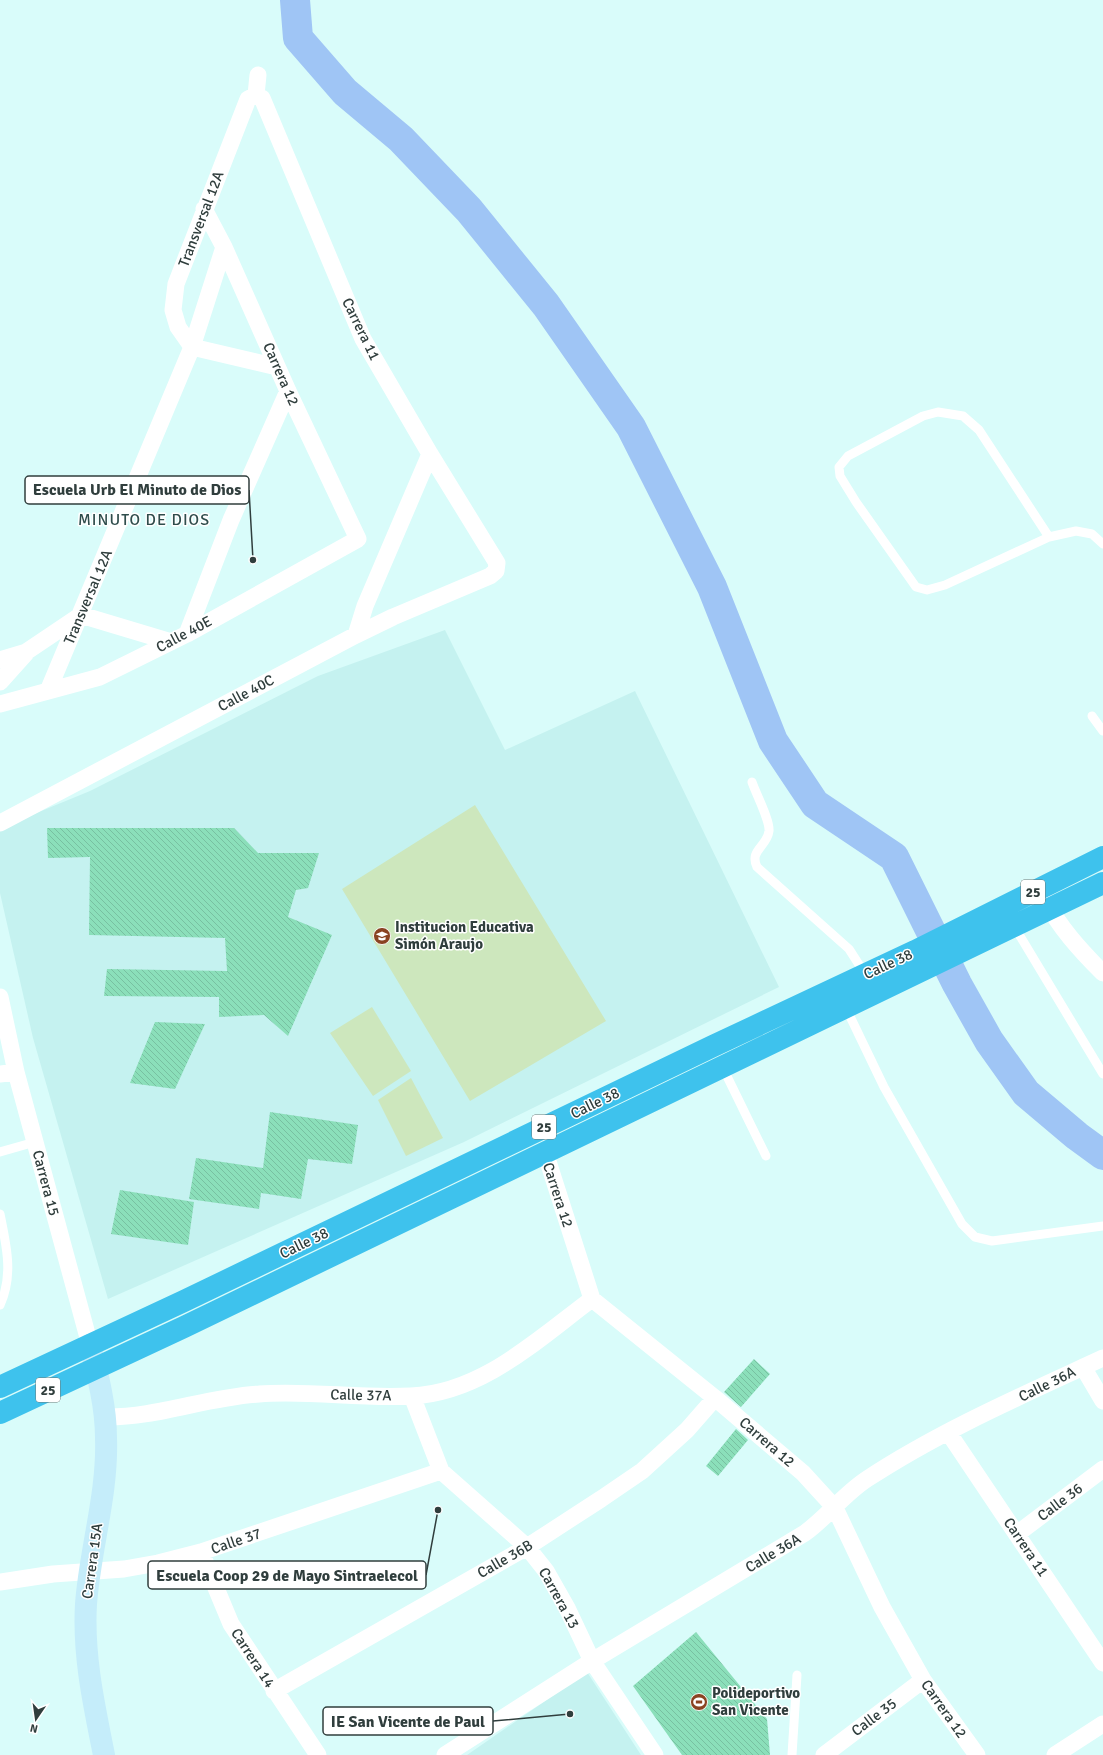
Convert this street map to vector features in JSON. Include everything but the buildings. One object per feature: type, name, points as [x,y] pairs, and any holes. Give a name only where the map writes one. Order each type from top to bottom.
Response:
[{"type":"highway","name":"Calle 38","points":[[0,1386],[90,1346],[713,1046],[866,974],[972,947],[1010,917],[1040,888],[1103,857]]},
{"type":"highway","name":"Calle 38","points":[[0,1413],[184,1327],[544,1152],[723,1068],[846,1008],[919,961],[963,928],[1050,909],[1103,883]]},
{"type":"street","points":[[256,95],[258,75]]},
{"type":"street","name":"Transversal 12A","points":[[192,348],[178,327],[173,310],[176,284],[248,99],[256,95]]},
{"type":"street","name":"Carrera 11","points":[[256,95],[262,98],[363,338],[430,454],[497,562],[496,571]]},
{"type":"street","name":"Carrera 12","points":[[204,210],[224,247],[288,391],[358,539]]},
{"type":"street","name":"Transversal 12A","points":[[48,691],[192,348],[224,247]]},
{"type":"street","points":[[192,348],[277,367]]},
{"type":"street","points":[[187,634],[231,520],[288,391]]},
{"type":"street","points":[[356,635],[365,606],[430,454]]},
{"type":"street","name":"Calle 40E","points":[[0,704],[100,677],[187,634],[358,539]]},
{"type":"street","name":"Calle 40C","points":[[0,824],[356,635],[393,617],[490,576],[496,571]]},
{"type":"street","points":[[0,682],[26,652],[81,615],[171,642]]},
{"type":"street","points":[[0,660],[26,652]]},
{"type":"street","points":[[1040,888],[1050,909],[1073,942],[1103,973]]},
{"type":"street","name":"Carrera 15","points":[[0,998],[8,1073],[35,1142],[96,1368]]},
{"type":"street","name":"Carrera 12","points":[[544,1152],[592,1299],[715,1398],[803,1474],[835,1508],[882,1607],[923,1680],[978,1755]]},
{"type":"street","name":"Calle 37A","points":[[104,1417],[127,1417],[152,1414],[207,1401],[261,1394],[412,1396],[442,1391],[468,1383],[499,1367],[592,1299]]},
{"type":"street","name":"Calle 36A","points":[[445,1755],[592,1661],[805,1533],[822,1520],[866,1480],[948,1432],[1103,1358]]},
{"type":"street","points":[[1083,1367],[1103,1401]]},
{"type":"street","name":"Carrera 15A","points":[[96,1368],[106,1438],[105,1465],[86,1605],[86,1646],[91,1694],[104,1755]]},
{"type":"street","name":"Carrera 13","points":[[412,1396],[441,1471],[527,1547],[546,1571],[564,1602],[592,1661],[655,1755]]},
{"type":"street","name":"Calle 36B","points":[[274,1691],[527,1547],[642,1471],[687,1430],[715,1398]]},
{"type":"street","name":"Carrera 11","points":[[948,1432],[1103,1663]]},
{"type":"street","name":"Calle 36","points":[[1017,1534],[1103,1470]]},
{"type":"street","name":"Calle 37","points":[[0,1582],[53,1574],[90,1572],[158,1563],[201,1552],[441,1471]]},
{"type":"street","name":"Carrera 14","points":[[201,1552],[231,1624],[314,1754]]},
{"type":"street","name":"Calle 35","points":[[824,1755],[923,1680]]},
{"type":"street","points":[[1055,1755],[1103,1724]]},
{"type":"lane","points":[[1049,536],[979,430],[964,416],[938,412],[923,416],[848,456],[839,466],[840,476],[856,502],[916,586],[926,590],[945,584],[1049,536],[1076,531],[1092,534],[1103,544]]},
{"type":"lane","points":[[1092,716],[1103,731]]},
{"type":"lane","points":[[752,782],[769,826],[767,841],[754,855],[758,867],[849,949],[866,974]]},
{"type":"lane","points":[[1010,917],[1103,1074]]},
{"type":"lane","points":[[846,1008],[884,1087],[962,1224],[975,1237],[992,1241],[1103,1226]]},
{"type":"lane","points":[[713,1046],[766,1156]]},
{"type":"lane","points":[[0,1152],[35,1142]]},
{"type":"lane","points":[[0,1214],[9,1263],[6,1293],[0,1305]]},
{"type":"lane","points":[[792,1754],[796,1675]]},
{"type":"shaded area","name":"Institucion Educativa Simón Araujo","points":[[445,630],[505,750],[635,691],[779,987],[464,1142],[108,1299],[33,1038],[0,893],[0,828],[90,791],[318,676]]},
{"type":"shaded area","points":[[587,1672],[641,1755],[467,1755]]},
{"type":"green space","points":[[475,805],[606,1021],[470,1101],[342,889]]},
{"type":"green space","points":[[372,1007],[411,1071],[373,1096],[330,1033]]},
{"type":"green space","points":[[411,1078],[443,1138],[406,1156],[378,1100]]},
{"type":"waterway","points":[[295,0],[298,38],[345,92],[401,139],[469,210],[546,305],[631,427],[712,587],[773,741],[815,804],[894,857],[957,984],[989,1041],[1026,1093],[1077,1136],[1103,1155]]},
{"type":"place","name":"Escuela Urb El Minuto de Dios","points":[[253,560]]},
{"type":"place","name":"Institucion Educativa Simón Araujo","points":[[382,936]]},
{"type":"place","name":"Escuela Coop 29 de Mayo Sintraelecol","points":[[438,1510]]},
{"type":"place","name":"Polideportivo San Vicente","points":[[699,1702]]},
{"type":"place","name":"IE San Vicente de Paul","points":[[570,1714]]},
{"type":"district","name":"MINUTO DE DIOS","points":[[144,520]]}]
